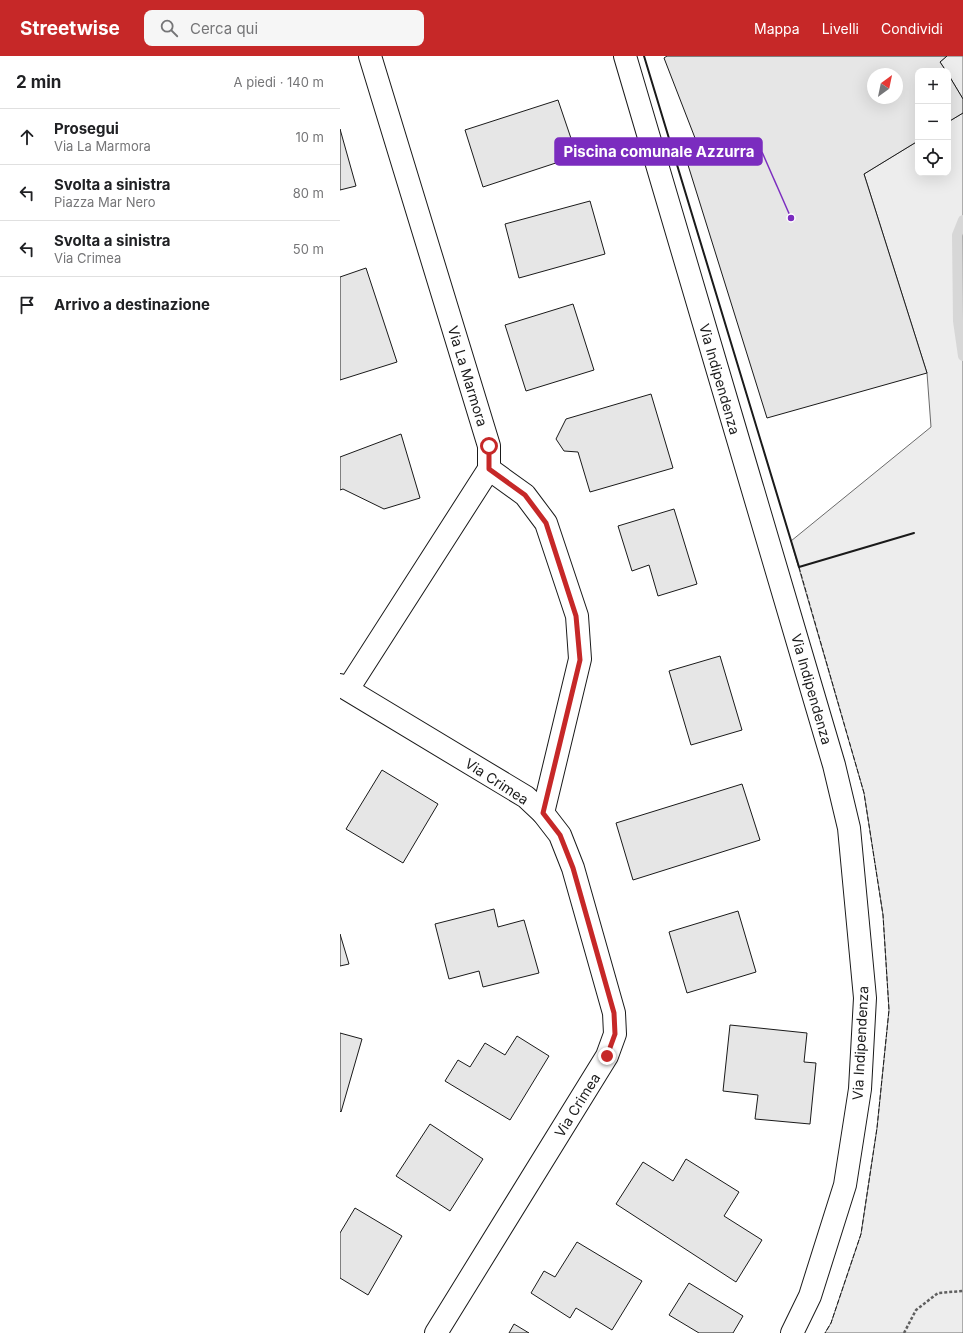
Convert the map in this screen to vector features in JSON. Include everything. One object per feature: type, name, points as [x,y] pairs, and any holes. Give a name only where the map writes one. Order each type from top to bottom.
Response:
[{"type":"street","name":"Via La Marmora","points":[[370,56],[489,446],[489,469]]},
{"type":"street","name":"Via Indipendenza","points":[[625,56],[834,765],[849,828],[865,998],[860,1089],[845,1185],[810,1296],[792,1333]]},
{"type":"street","points":[[344,687],[489,469],[525,495],[546,523],[576,616],[580,660],[543,813]]},
{"type":"street","name":"Via Crimea","points":[[344,687],[526,797],[543,813],[560,835],[573,868],[614,1013],[615,1034],[607,1056],[436,1333]]},
{"type":"path","points":[[904,1333],[916,1310],[938,1293],[963,1291]]},
{"type":"shaded area","points":[[947,56],[963,56],[963,99],[951,79],[951,68],[944,68],[940,62]]},
{"type":"shaded area","points":[[963,113],[963,1333],[825,1333],[831,1323],[861,1234],[877,1128],[889,1010],[883,915],[864,793],[791,541],[931,427],[927,373],[864,174],[915,143],[915,176],[951,176],[951,120]]},
{"type":"building","points":[[667,56],[947,56],[940,62],[944,68],[915,68],[915,143],[864,174],[927,373],[767,418],[688,165],[702,156],[664,58]]},
{"type":"building","points":[[951,79],[963,99],[963,113],[951,120]]},
{"type":"building","points":[[558,100],[577,156],[483,187],[465,130]]},
{"type":"building","points":[[340,129],[356,186],[340,190]]},
{"type":"building","points":[[590,201],[605,254],[519,278],[505,224]]},
{"type":"building","points":[[366,268],[397,362],[340,380],[340,277]]},
{"type":"building","points":[[573,304],[594,370],[526,391],[505,325]]},
{"type":"building","points":[[651,394],[673,468],[590,492],[578,452],[564,451],[556,439],[566,419]]},
{"type":"building","points":[[401,434],[420,498],[384,509],[343,489],[340,490],[340,457]]},
{"type":"building","points":[[674,509],[697,584],[658,596],[649,565],[632,571],[618,526]]},
{"type":"building","points":[[720,656],[742,730],[691,745],[669,671]]},
{"type":"building","points":[[382,770],[438,804],[403,863],[346,829]]},
{"type":"building","points":[[742,784],[760,840],[633,880],[616,823]]},
{"type":"building","points":[[494,909],[498,927],[524,920],[539,973],[483,987],[479,971],[449,979],[435,924]]},
{"type":"building","points":[[738,911],[756,972],[687,993],[669,932]]},
{"type":"building","points":[[340,934],[349,964],[340,966]]},
{"type":"building","points":[[730,1025],[807,1033],[804,1062],[816,1063],[810,1124],[755,1119],[758,1095],[723,1091]]},
{"type":"building","points":[[340,1033],[362,1039],[341,1112],[340,1111]]},
{"type":"building","points":[[517,1036],[549,1056],[510,1120],[445,1081],[458,1060],[470,1067],[485,1043],[505,1055]]},
{"type":"building","points":[[430,1124],[483,1159],[450,1211],[396,1176]]},
{"type":"building","points":[[686,1159],[739,1192],[724,1216],[762,1240],[736,1282],[616,1204],[643,1162],[673,1181]]},
{"type":"building","points":[[355,1208],[402,1236],[368,1295],[340,1278],[340,1233]]},
{"type":"building","points":[[577,1242],[642,1281],[612,1330],[576,1308],[570,1318],[531,1293],[544,1271],[555,1277]]},
{"type":"building","points":[[689,1283],[743,1316],[733,1333],[699,1333],[669,1315]]},
{"type":"building","points":[[514,1324],[529,1333],[509,1333]]},
{"type":"waterway","points":[[963,220],[957,235],[958,321],[963,356]]},
{"type":"fence","points":[[799,567],[864,793],[883,915],[889,1010],[877,1128],[861,1234],[831,1323],[825,1333]]},
{"type":"wall","points":[[644,56],[799,567],[914,533]]},
{"type":"place","name":"Piscina comunale Azzurra","points":[[791,218]]},
{"type":"route","points":[[489,446],[489,469],[525,495],[546,523],[560,560],[576,616],[580,660],[543,813],[560,835],[573,868],[614,1013],[615,1034],[607,1056]]}]
